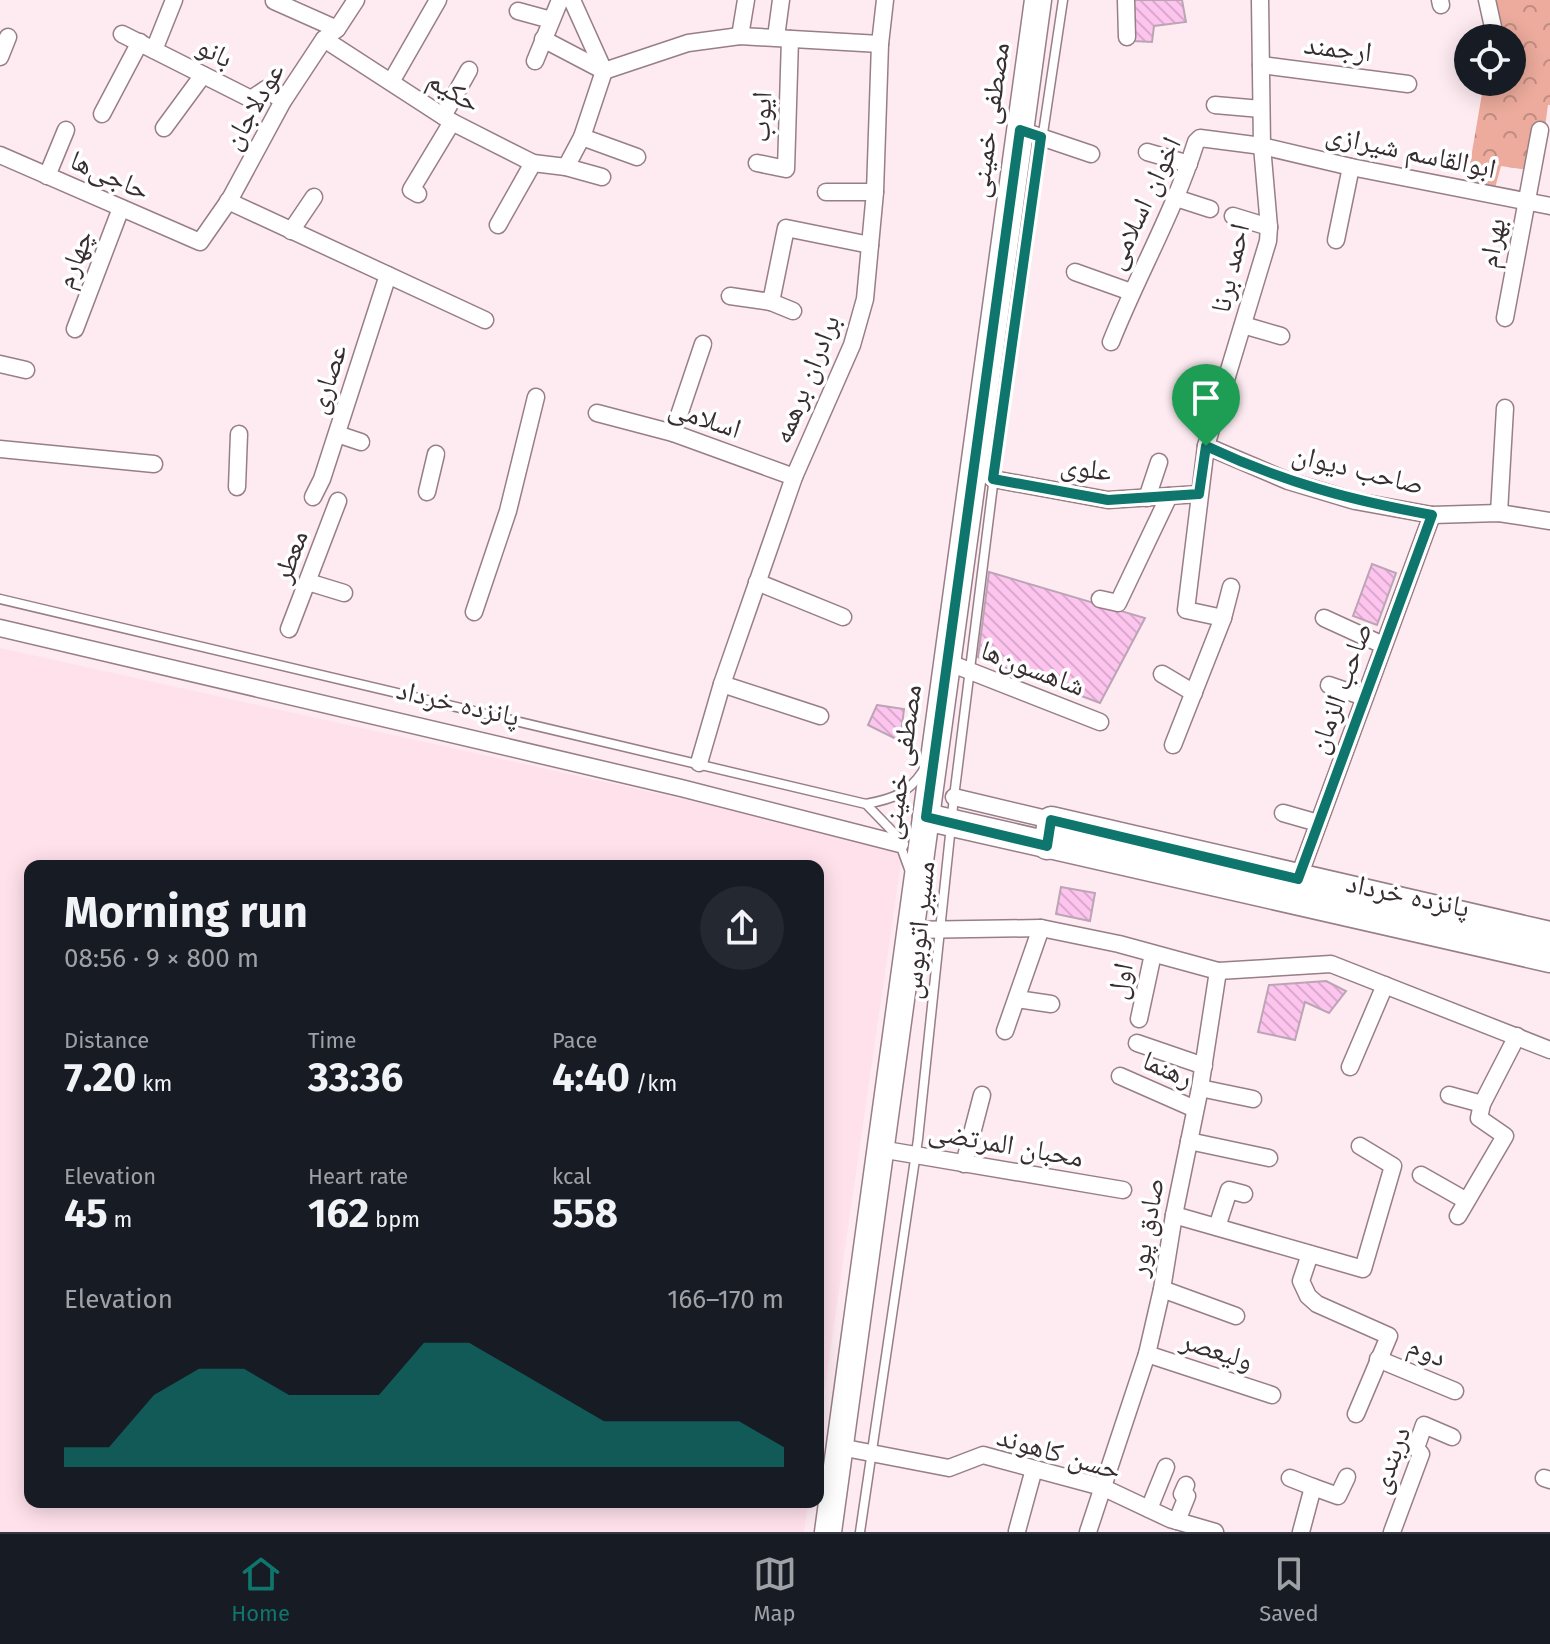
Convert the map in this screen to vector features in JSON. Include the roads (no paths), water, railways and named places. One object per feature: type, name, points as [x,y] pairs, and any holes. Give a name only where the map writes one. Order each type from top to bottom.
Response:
[{"type":"main road","name":"مصطفی خمینی","points":[[828,1532],[934,753],[958,667],[1031,134],[1038,0]]},
{"type":"main road","name":"پانزده خرداد","points":[[926,817],[953,810],[1496,935],[1549,939]]},
{"type":"main road","name":"پانزده خرداد","points":[[1049,833],[1298,879],[1496,935]]},
{"type":"street","points":[[102,114],[174,0]]},
{"type":"street","name":"عودلاجان","points":[[200,242],[228,201],[283,101],[356,0]]},
{"type":"street","points":[[391,82],[438,0]]},
{"type":"street","points":[[535,61],[560,0]]},
{"type":"street","points":[[566,167],[582,137],[604,71],[572,0]]},
{"type":"street","points":[[580,15],[589,0]]},
{"type":"street","points":[[740,36],[746,0]]},
{"type":"street","points":[[781,0],[783,38]]},
{"type":"street","name":"برادران برهمه","points":[[699,763],[722,684],[794,477],[852,345],[865,299],[875,192],[880,44],[885,0]]},
{"type":"street","points":[[1126,0],[1127,37]]},
{"type":"street","name":"احمد برنا","points":[[1223,618],[1186,610],[1206,446],[1268,241],[1262,146],[1260,0]]},
{"type":"street","points":[[1487,0],[1492,24]]},
{"type":"street","name":"حکیم","points":[[274,1],[331,34],[391,82],[447,119],[533,163],[566,167],[602,177]]},
{"type":"street","points":[[518,11],[551,20]]},
{"type":"street","name":"بانو","points":[[122,34],[251,99],[266,89],[283,101]]},
{"type":"street","points":[[543,39],[604,71],[688,43],[740,36],[880,44]]},
{"type":"street","points":[[0,57],[8,37]]},
{"type":"street","name":"ایوب","points":[[757,163],[786,169],[783,38]]},
{"type":"street","name":"ارجمند","points":[[1261,65],[1408,84]]},
{"type":"street","points":[[418,194],[411,190],[469,70]]},
{"type":"street","points":[[164,128],[203,75]]},
{"type":"street","points":[[1215,105],[1261,109]]},
{"type":"street","points":[[47,176],[66,130]]},
{"type":"street","name":"بهرام","points":[[1505,318],[1540,130]]},
{"type":"street","points":[[1031,134],[1091,154]]},
{"type":"street","points":[[582,137],[637,157]]},
{"type":"street","name":"اخوان اسلامی","points":[[1075,272],[1131,292],[1176,198],[1196,142],[1200,138],[1262,146]]},
{"type":"street","name":"ابوالقاسم شیرازی","points":[[1262,146],[1351,167],[1550,206]]},
{"type":"street","points":[[1147,152],[1189,164]]},
{"type":"street","name":"حاجی‌ها","points":[[0,155],[200,242]]},
{"type":"street","points":[[498,225],[533,163]]},
{"type":"street","points":[[1336,240],[1351,167]]},
{"type":"street","points":[[826,192],[875,192]]},
{"type":"street","points":[[291,231],[314,197]]},
{"type":"street","points":[[1176,198],[1210,209]]},
{"type":"street","points":[[228,201],[485,320]]},
{"type":"street","name":"چهارم","points":[[75,329],[121,208]]},
{"type":"street","points":[[1233,216],[1269,227]]},
{"type":"street","points":[[771,302],[786,228],[870,245]]},
{"type":"street","name":"عصاری","points":[[313,497],[322,479],[388,275]]},
{"type":"street","points":[[1111,342],[1131,292]]},
{"type":"street","points":[[730,296],[771,302],[793,311]]},
{"type":"street","points":[[1243,325],[1281,336]]},
{"type":"street","points":[[673,433],[703,344]]},
{"type":"street","points":[[0,364],[26,370]]},
{"type":"street","points":[[474,612],[508,511],[536,397]]},
{"type":"street","points":[[1499,513],[1505,408]]},
{"type":"street","name":"اسلامی","points":[[597,413],[673,433],[794,477]]},
{"type":"street","points":[[237,487],[239,434]]},
{"type":"street","points":[[337,434],[361,442]]},
{"type":"street","name":"صاحب دیوان","points":[[1206,446],[1288,481],[1355,501],[1432,515],[1499,513],[1550,521]]},
{"type":"street","points":[[0,449],[154,464]]},
{"type":"street","points":[[427,492],[436,454]]},
{"type":"street","points":[[1147,498],[1159,462]]},
{"type":"street","name":"علوی","points":[[984,471],[1108,500],[1199,494]]},
{"type":"street","points":[[1100,599],[1118,603],[1169,496]]},
{"type":"street","name":"معطر","points":[[289,629],[338,501]]},
{"type":"street","name":"صاحب الزمان","points":[[1298,879],[1432,515]]},
{"type":"street","points":[[308,582],[344,593]]},
{"type":"street","points":[[757,582],[843,617]]},
{"type":"street","points":[[1173,745],[1223,618],[1231,587]]},
{"type":"street","points":[[1324,618],[1383,645]]},
{"type":"street","name":"پانزده خرداد","points":[[0,628],[681,788],[900,844]]},
{"type":"street","name":"شاهسون‌ها","points":[[958,667],[1100,722]]},
{"type":"street","points":[[1162,674],[1194,693]]},
{"type":"street","points":[[722,684],[820,716]]},
{"type":"street","points":[[1329,685],[1364,697]]},
{"type":"street","points":[[1283,813],[1318,823]]},
{"type":"street","points":[[1005,1031],[1041,928]]},
{"type":"street","points":[[910,930],[1041,928],[1119,944],[1218,971],[1331,964],[1550,1050]]},
{"type":"street","name":"اول","points":[[1139,1019],[1153,954]]},
{"type":"street","name":"صادق پور","points":[[1102,1487],[1147,1354],[1162,1289],[1204,1066],[1218,971]]},
{"type":"street","points":[[1350,1067],[1385,985]]},
{"type":"street","points":[[1017,999],[1051,1004]]},
{"type":"street","points":[[1421,1175],[1461,1208],[1505,1136],[1479,1118],[1482,1104],[1517,1036]]},
{"type":"street","points":[[1137,1043],[1204,1066]]},
{"type":"street","name":"رهنما","points":[[1120,1076],[1195,1109]]},
{"type":"street","points":[[1200,1088],[1253,1099]]},
{"type":"street","points":[[964,1164],[982,1095]]},
{"type":"street","points":[[1449,1095],[1482,1104]]},
{"type":"street","points":[[1189,1141],[1269,1158]]},
{"type":"street","points":[[1174,1215],[1363,1269],[1393,1166],[1360,1146]]},
{"type":"street","name":"محبان المرتضی","points":[[880,1149],[1123,1190]]},
{"type":"street","points":[[1217,1227],[1229,1190],[1244,1194]]},
{"type":"street","points":[[1310,1254],[1301,1281],[1308,1296],[1317,1304],[1389,1336],[1356,1414]]},
{"type":"street","points":[[1162,1289],[1236,1316]]},
{"type":"street","name":"ولیعصر","points":[[1147,1354],[1272,1395]]},
{"type":"street","name":"دوم","points":[[1378,1359],[1455,1391]]},
{"type":"street","name":"دربندی","points":[[1392,1532],[1421,1454],[1416,1448],[1424,1425],[1452,1437]]},
{"type":"street","name":"حسن کاهوند","points":[[840,1447],[949,1468],[983,1455],[1102,1487],[1149,1509],[1171,1524],[1213,1532]]},
{"type":"street","points":[[1149,1509],[1166,1467]]},
{"type":"street","points":[[1017,1531],[1034,1469]]},
{"type":"street","points":[[1290,1478],[1338,1496],[1347,1477]]},
{"type":"street","points":[[1171,1524],[1187,1496],[1182,1494],[1186,1485]]},
{"type":"street","points":[[1088,1532],[1102,1487]]},
{"type":"street","points":[[1301,1532],[1313,1487]]},
{"type":"lane","points":[[1031,134],[1063,0]]},
{"type":"lane","name":"پانزده خرداد","points":[[0,599],[866,804]]},
{"type":"lane","name":"مسیر اتوبوس","points":[[860,1532],[916,1156],[953,810],[958,667]]},
{"type":"lane","points":[[866,804],[893,798],[909,789],[934,753]]},
{"type":"lane","points":[[866,804],[884,820],[900,844],[915,893]]}]
